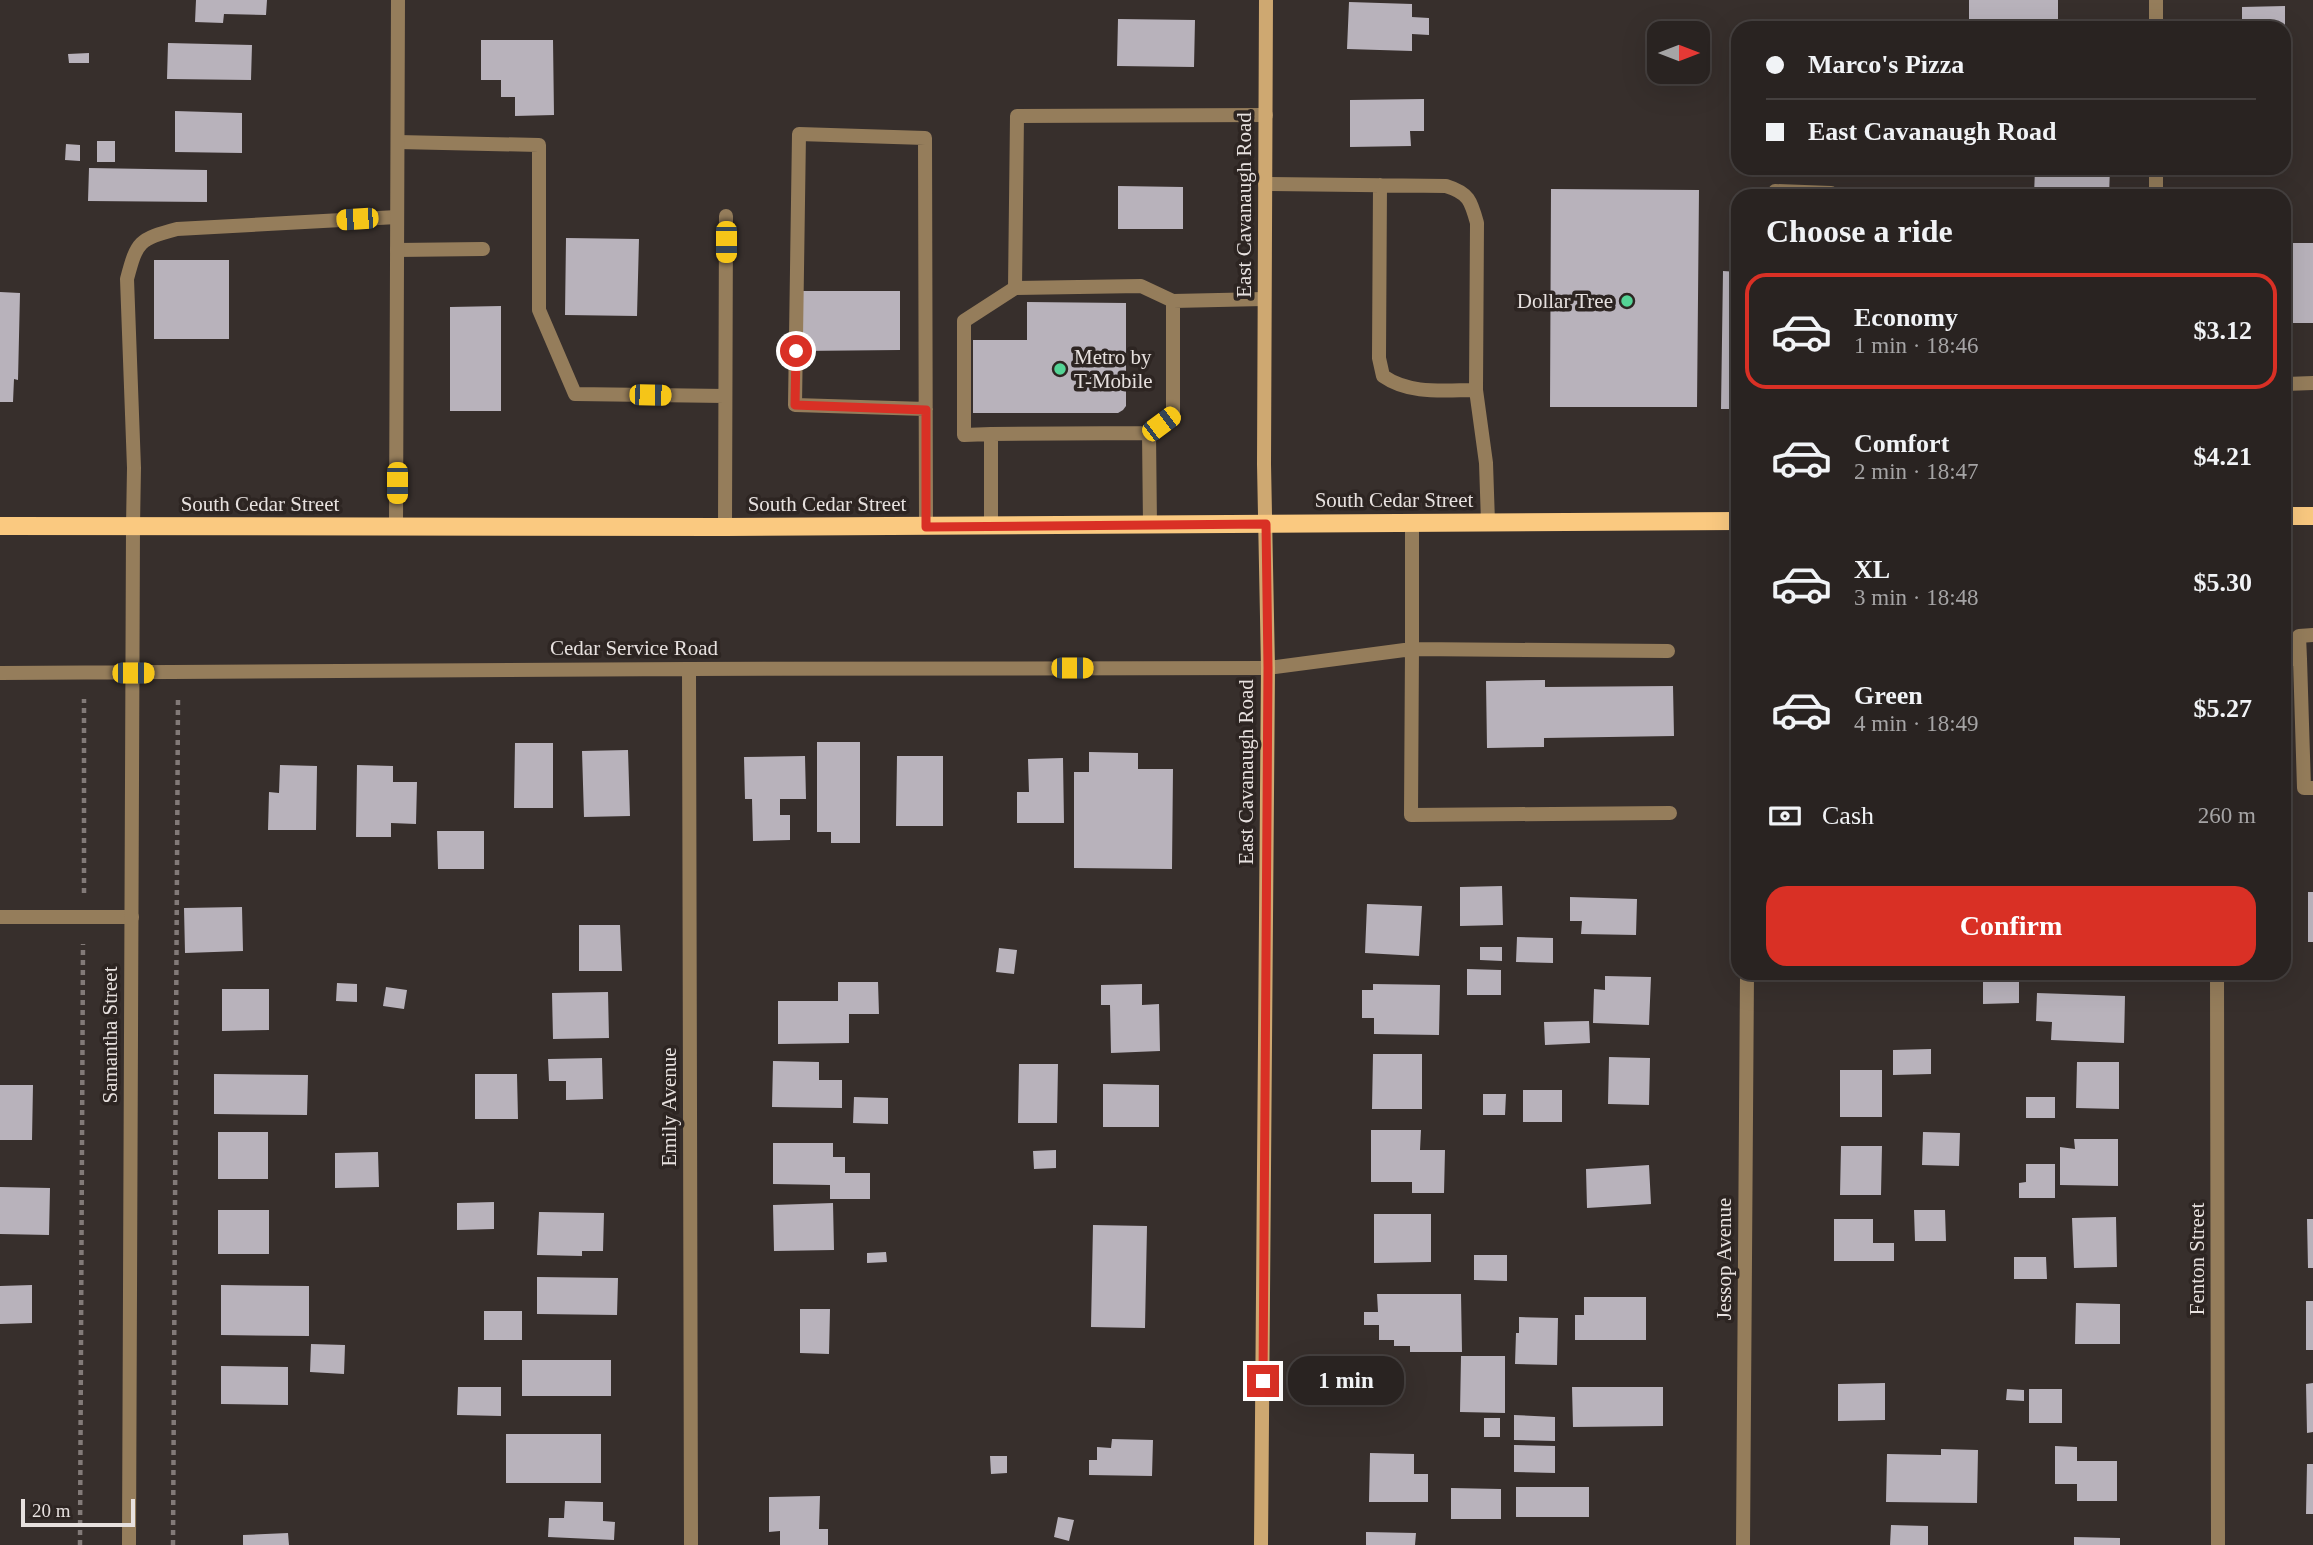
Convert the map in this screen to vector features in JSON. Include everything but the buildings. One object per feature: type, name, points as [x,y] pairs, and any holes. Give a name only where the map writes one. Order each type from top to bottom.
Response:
[{"type":"main road","points":[[2291,516],[2313,516]]},
{"type":"main road","name":"South Cedar Street","points":[[0,526],[926,527],[1731,520]]},
{"type":"street","points":[[397,527],[398,0]]},
{"type":"street","name":"East Cavanaugh Road","points":[[1261,1545],[1268,668],[1264,299],[1266,0]]},
{"type":"street","points":[[2156,0],[2156,21]]},
{"type":"street","points":[[1015,288],[1017,116],[1266,115]]},
{"type":"street","points":[[926,410],[795,405],[799,134],[925,138],[926,410],[926,527]]},
{"type":"street","points":[[398,142],[539,145],[539,310],[575,394],[725,396]]},
{"type":"street","points":[[1265,184],[1447,186],[1462,191],[1471,202],[1477,223],[1476,390],[1486,463],[1488,522]]},
{"type":"street","points":[[1380,185],[1380,358],[1383,376],[1409,389],[1476,390]]},
{"type":"street","points":[[725,527],[726,216]]},
{"type":"street","name":"Samantha Street","points":[[129,1545],[134,468],[127,279],[135,250],[148,236],[177,229],[397,217]]},
{"type":"street","points":[[397,250],[483,249]]},
{"type":"street","points":[[1173,301],[1173,415],[1149,433],[964,435],[964,321],[1015,288],[1141,286],[1173,301],[1264,299]]},
{"type":"street","points":[[2291,384],[2313,383]]},
{"type":"street","points":[[1149,433],[1150,525]]},
{"type":"street","points":[[991,434],[991,526]]},
{"type":"street","points":[[1412,522],[1411,815],[1670,813]]},
{"type":"street","points":[[2313,635],[2299,636],[2304,788],[2313,788]]},
{"type":"street","name":"Cedar Service Road","points":[[0,673],[1268,668],[1412,649],[1668,650]]},
{"type":"street","points":[[2291,659],[2300,659]]},
{"type":"street","name":"Emily Avenue","points":[[689,669],[691,1545]]},
{"type":"street","points":[[0,917],[132,917]]},
{"type":"street","name":"Jessop Avenue","points":[[1743,1545],[1747,980]]},
{"type":"street","name":"Fenton Street","points":[[2217,980],[2218,1545]]},
{"type":"path","points":[[80,1545],[84,673]]},
{"type":"path","points":[[173,1545],[178,673]]},
{"type":"place","name":"Dollar Tree","points":[[1627,301]]},
{"type":"place","name":"Metro by T-Mobile","points":[[1060,369]]},
{"type":"route","points":[[796,351],[795,405],[926,410],[926,527],[1266,524],[1268,668],[1263,1381]]}]
